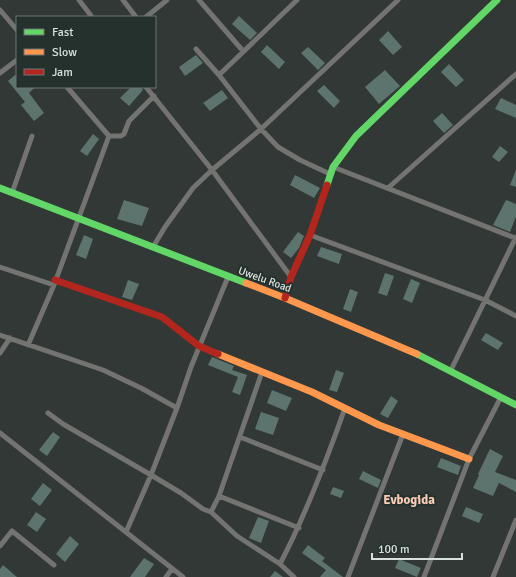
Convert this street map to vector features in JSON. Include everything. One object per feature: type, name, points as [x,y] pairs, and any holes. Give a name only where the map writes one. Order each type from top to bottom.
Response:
[{"type":"street","points":[[79,0],[91,16]]},
{"type":"street","points":[[123,0],[135,16]]},
{"type":"street","points":[[147,16],[167,0]]},
{"type":"street","points":[[200,0],[243,51]]},
{"type":"street","points":[[219,75],[297,0]]},
{"type":"street","points":[[153,247],[165,227],[193,188],[261,129],[398,0]]},
{"type":"street","points":[[285,298],[291,277],[310,235],[333,167],[356,136],[497,0]]},
{"type":"street","points":[[0,10],[16,29]]},
{"type":"street","points":[[196,50],[219,75],[261,129],[278,147],[330,174]]},
{"type":"street","points":[[0,73],[16,61]]},
{"type":"street","points":[[388,188],[516,74]]},
{"type":"street","points":[[68,88],[109,136],[121,136],[124,134],[129,121],[154,96]]},
{"type":"street","points":[[147,88],[212,170],[291,277]]},
{"type":"street","points":[[12,193],[32,136]]},
{"type":"street","points":[[28,345],[54,283],[109,136]]},
{"type":"street","points":[[333,167],[516,237],[451,370]]},
{"type":"street","name":"Uwelu Road","points":[[0,188],[153,247],[228,278],[285,298],[412,351],[516,405]]},
{"type":"street","points":[[310,235],[485,300],[516,316]]},
{"type":"street","points":[[0,267],[162,317],[199,346],[312,392],[379,425],[469,459]]},
{"type":"street","points":[[126,532],[151,475],[199,346],[228,278]]},
{"type":"street","points":[[0,335],[103,370],[141,388],[177,408]]},
{"type":"street","points":[[0,353],[10,338]]},
{"type":"street","points":[[211,512],[219,496],[262,372]]},
{"type":"street","points":[[424,577],[469,459],[501,397]]},
{"type":"street","points":[[280,564],[299,528],[323,470],[345,408]]},
{"type":"street","points":[[48,413],[62,424],[151,475],[202,508],[211,512],[237,536],[280,564],[294,577]]},
{"type":"street","points":[[348,577],[403,434]]},
{"type":"street","points":[[1,436],[183,577]]},
{"type":"street","points":[[240,437],[323,470]]},
{"type":"street","points":[[219,496],[299,528]]},
{"type":"street","points":[[493,577],[516,520]]},
{"type":"street","points":[[0,546],[12,531],[54,565]]},
{"type":"street","points":[[166,577],[172,569]]},
{"type":"building","points":[[239,16],[257,33],[250,40],[232,24]]},
{"type":"building","points":[[388,31],[402,47],[393,55],[379,40]]},
{"type":"building","points":[[267,45],[285,62],[279,69],[261,52]]},
{"type":"building","points":[[308,47],[325,63],[318,70],[301,53]]},
{"type":"building","points":[[196,55],[203,63],[185,76],[179,67]]},
{"type":"building","points":[[449,64],[464,80],[456,87],[441,72]]},
{"type":"building","points":[[385,70],[400,86],[379,104],[365,87]]},
{"type":"building","points":[[15,75],[16,88],[34,88],[29,93],[44,113],[34,121],[21,105],[25,102],[8,81]]},
{"type":"building","points":[[324,85],[340,101],[334,108],[317,91]]},
{"type":"building","points":[[130,88],[141,88],[143,90],[129,106],[120,98]]},
{"type":"building","points":[[222,90],[228,98],[210,111],[203,103]]},
{"type":"building","points":[[501,98],[516,105],[516,118],[495,109]]},
{"type":"building","points":[[442,113],[453,125],[444,133],[433,121]]},
{"type":"building","points":[[93,134],[99,139],[87,156],[80,151]]},
{"type":"building","points":[[500,146],[508,152],[499,162],[492,157]]},
{"type":"building","points":[[516,170],[516,187],[510,185]]},
{"type":"building","points":[[295,175],[320,188],[314,198],[290,185]]},
{"type":"building","points":[[124,200],[149,208],[142,226],[117,219]]},
{"type":"building","points":[[506,200],[516,204],[516,216],[510,232],[493,225]]},
{"type":"building","points":[[298,232],[304,236],[299,248],[291,258],[283,252]]},
{"type":"building","points":[[84,235],[93,239],[86,259],[76,255]]},
{"type":"building","points":[[321,247],[342,254],[339,264],[317,256]]},
{"type":"building","points":[[385,273],[394,276],[387,296],[378,293]]},
{"type":"building","points":[[411,279],[420,283],[412,303],[403,299]]},
{"type":"building","points":[[128,280],[139,284],[132,300],[122,297]]},
{"type":"building","points":[[350,289],[358,292],[351,312],[343,309]]},
{"type":"building","points":[[486,333],[503,343],[498,350],[481,340]]},
{"type":"building","points":[[212,357],[234,366],[232,370],[247,375],[240,395],[232,392],[238,377],[208,365]]},
{"type":"building","points":[[336,370],[344,373],[337,392],[329,390]]},
{"type":"building","points":[[272,390],[292,398],[286,411],[267,403]]},
{"type":"building","points":[[391,396],[398,401],[388,418],[380,414]]},
{"type":"building","points":[[261,412],[279,418],[273,435],[255,429]]},
{"type":"building","points":[[53,432],[60,437],[47,456],[39,450]]},
{"type":"building","points":[[490,449],[503,456],[495,472],[516,480],[516,492],[499,483],[493,496],[473,488]]},
{"type":"building","points":[[441,458],[461,466],[458,475],[437,467]]},
{"type":"building","points":[[363,471],[381,480],[378,488],[359,479]]},
{"type":"building","points":[[43,483],[52,490],[40,506],[31,499]]},
{"type":"building","points":[[333,487],[344,491],[341,498],[330,494]]},
{"type":"building","points":[[466,507],[483,514],[479,523],[462,516]]},
{"type":"building","points":[[36,512],[46,519],[37,532],[27,525]]},
{"type":"building","points":[[258,517],[269,521],[261,543],[249,538]]},
{"type":"building","points":[[70,536],[79,544],[65,562],[56,554]]},
{"type":"building","points":[[308,545],[325,558],[322,561],[343,577],[320,577],[326,570],[302,553]]},
{"type":"building","points":[[144,558],[154,564],[145,577],[130,577]]},
{"type":"building","points":[[399,559],[421,568],[417,577],[395,568]]},
{"type":"building","points":[[3,565],[17,577],[0,577],[0,569]]},
{"type":"building","points":[[275,571],[283,577],[270,577]]},
{"type":"traffic: fast","points":[[327,185],[333,167],[356,136],[497,0]]},
{"type":"traffic: fast","points":[[0,188],[246,283]]},
{"type":"traffic: fast","points":[[417,354],[516,405]]},
{"type":"traffic: slow","points":[[246,283],[417,354]]},
{"type":"traffic: slow","points":[[218,354],[312,392],[379,425],[469,459]]},
{"type":"traffic: jam","points":[[285,298],[291,277],[310,235],[327,185]]},
{"type":"traffic: jam","points":[[55,280],[162,317],[199,346],[218,354]]},
{"type":"district","name":"Evbogida","points":[[409,499]]}]
